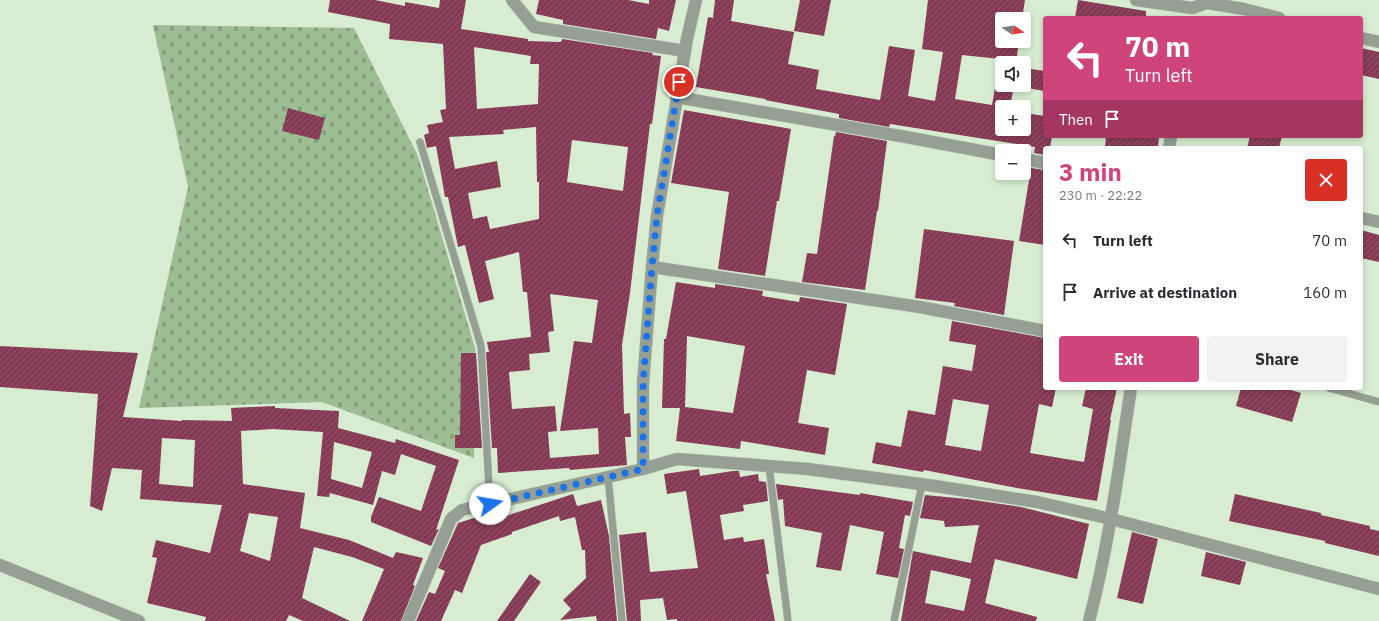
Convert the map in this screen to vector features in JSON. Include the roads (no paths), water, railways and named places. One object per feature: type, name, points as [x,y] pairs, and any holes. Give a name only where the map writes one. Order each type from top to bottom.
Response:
[{"type":"street","points":[[512,0],[534,27],[685,52]]},
{"type":"street","points":[[643,469],[643,384],[657,216],[676,98],[696,0]]},
{"type":"street","points":[[1136,0],[1192,9],[1207,3],[1244,9],[1271,16]]},
{"type":"street","points":[[1363,38],[1379,42]]},
{"type":"street","points":[[676,98],[995,154]]},
{"type":"street","points":[[1031,160],[1043,163]]},
{"type":"street","points":[[1363,218],[1379,222]]},
{"type":"street","points":[[652,266],[920,307],[1043,331]]},
{"type":"street","points":[[1089,621],[1097,590],[1111,519],[1131,390]]},
{"type":"street","points":[[408,621],[451,519],[462,510],[643,469],[677,459],[808,469],[922,484],[1036,502],[1111,519],[1379,589]]},
{"type":"street","points":[[0,564],[139,621]]},
{"type":"lane","points":[[420,142],[480,346],[490,504]]},
{"type":"lane","points":[[1336,390],[1379,402]]},
{"type":"lane","points":[[769,466],[788,621]]},
{"type":"lane","points":[[608,477],[622,621]]},
{"type":"lane","points":[[894,621],[922,484]]}]
